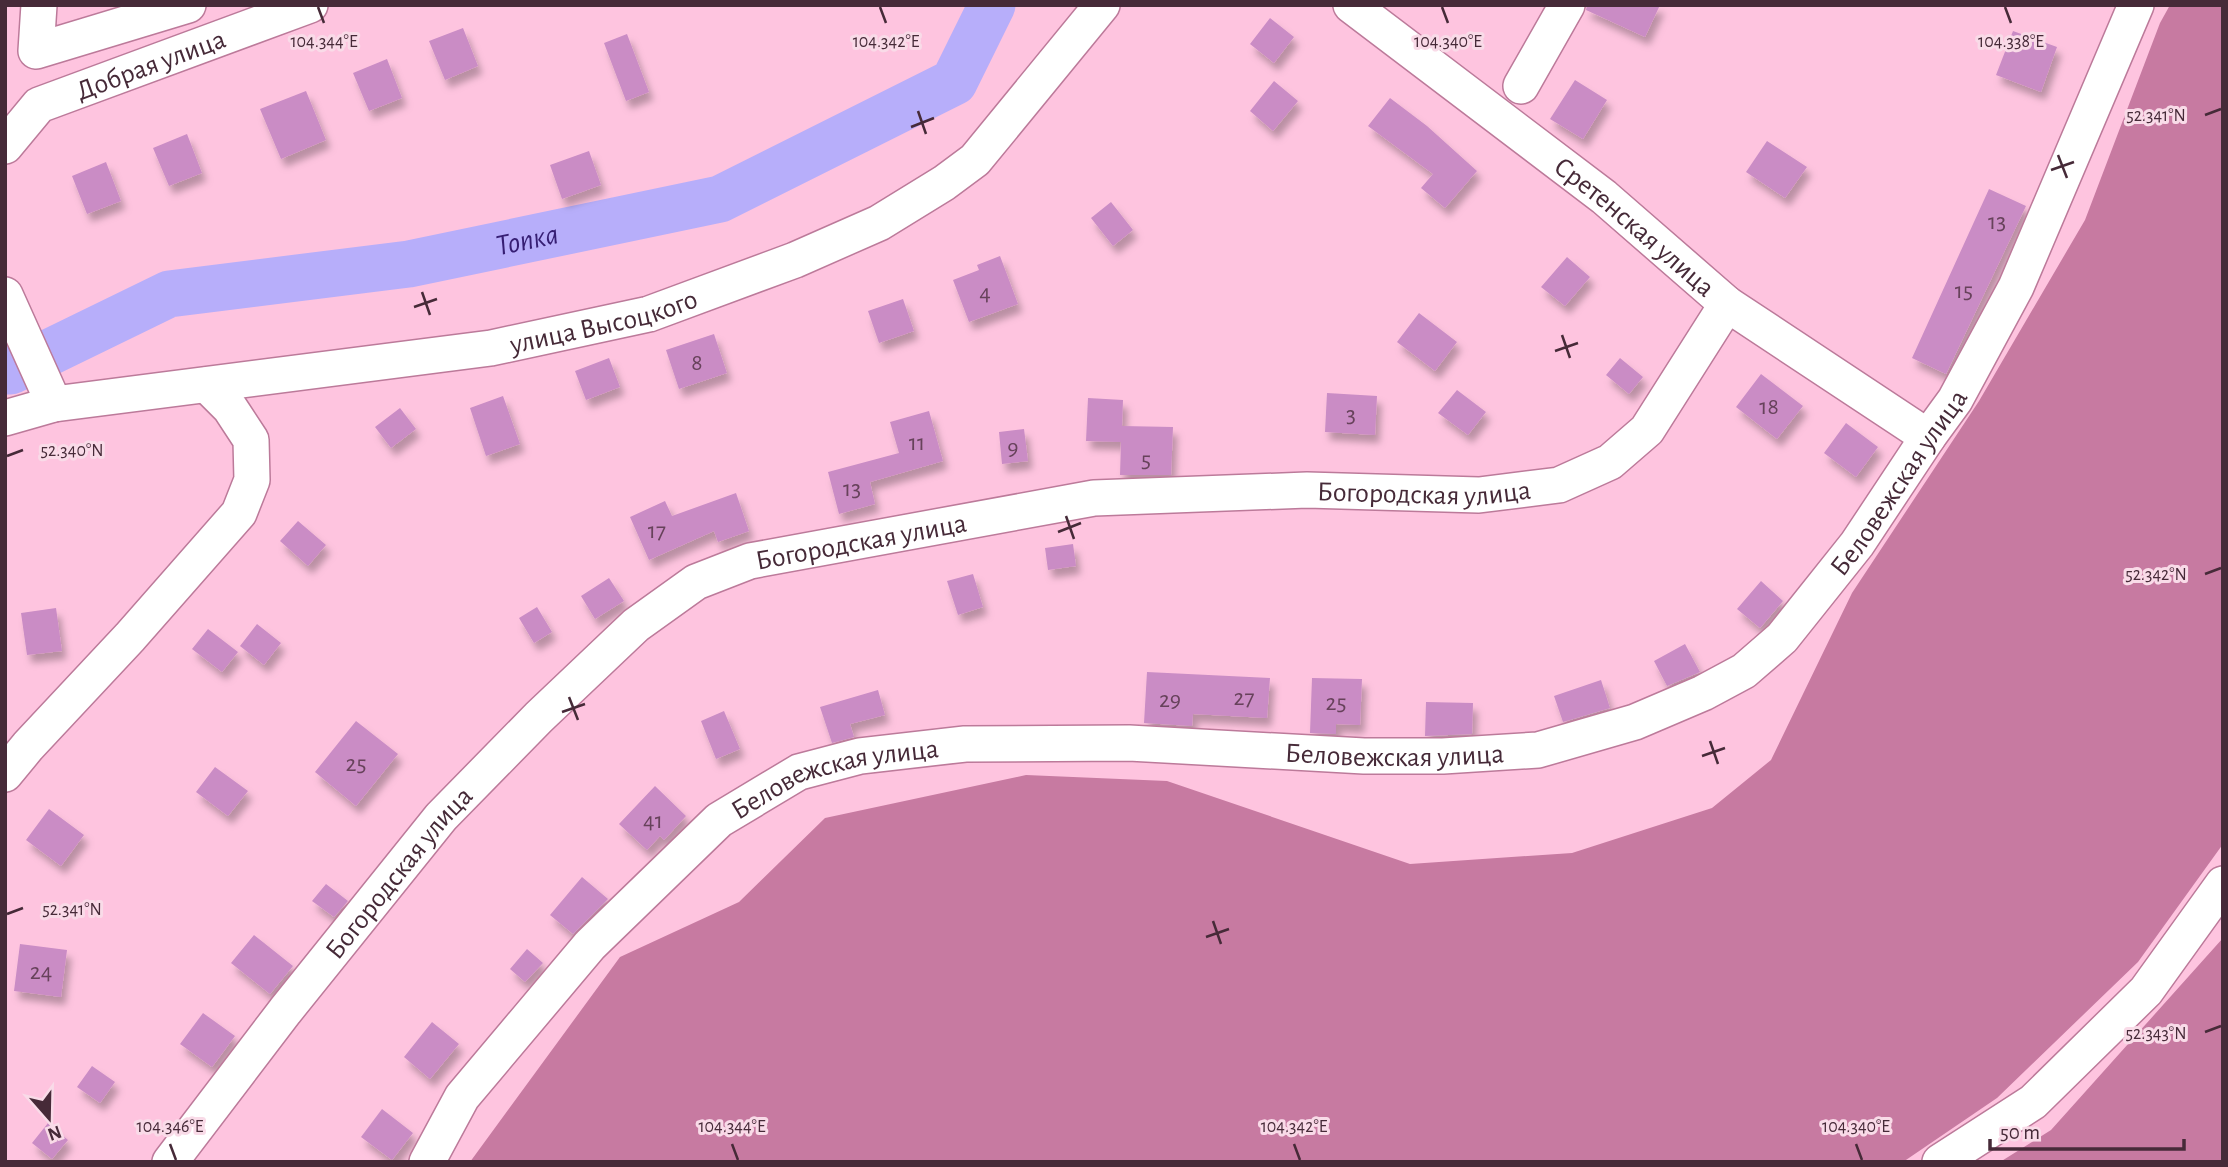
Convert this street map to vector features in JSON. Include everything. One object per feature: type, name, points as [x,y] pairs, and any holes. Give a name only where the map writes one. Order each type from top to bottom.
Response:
[{"type":"street","points":[[40,5],[36,51],[188,5]]},
{"type":"street","name":"Добрая улица","points":[[5,146],[39,105],[310,5]]},
{"type":"street","name":"улица Высоцкого","points":[[5,418],[54,404],[491,348],[649,314],[795,260],[879,223],[944,183],[975,160],[1102,5]]},
{"type":"street","name":"Сретенская улица","points":[[1351,5],[1604,197],[1727,304],[1928,437]]},
{"type":"street","points":[[1521,86],[1567,5]]},
{"type":"street","name":"Беловежская улица","points":[[427,1162],[462,1097],[590,945],[719,820],[799,772],[860,756],[965,744],[1129,743],[1364,756],[1443,756],[1538,750],[1635,722],[1703,693],[1744,671],[1782,638],[1857,544],[1955,400],[2016,287],[2136,5]]},
{"type":"street","points":[[5,295],[54,404]]},
{"type":"street","name":"Богородская улица","points":[[170,1162],[285,1011],[441,817],[539,717],[636,625],[696,582],[750,561],[1094,498],[1307,490],[1479,495],[1559,485],[1611,462],[1647,430],[1727,304]]},
{"type":"street","points":[[5,774],[239,513],[252,480],[251,440],[230,408],[206,385]]},
{"type":"street","points":[[1940,1162],[2033,1102],[2146,991],[2223,884]]},
{"type":"shaded area","points":[[2170,5],[2223,5],[2223,844],[2138,962],[1997,1098],[1903,1162],[470,1162],[620,957],[739,902],[825,818],[1026,775],[1167,781],[1410,864],[1572,853],[1712,808],[1771,760],[1852,593],[1979,401],[2085,220],[2160,23]]},
{"type":"shaded area","points":[[2223,938],[2223,1162],[2000,1162],[2051,1130]]},
{"type":"building","points":[[1587,5],[1660,5],[1645,37],[1586,10]]},
{"type":"building","points":[[1270,18],[1294,37],[1274,63],[1250,44]]},
{"type":"building","points":[[463,28],[478,66],[445,80],[429,41]]},
{"type":"building","points":[[2013,31],[2057,47],[2041,92],[1996,75]]},
{"type":"building","points":[[627,34],[649,92],[626,101],[604,43]]},
{"type":"building","points":[[387,59],[402,98],[369,111],[353,73]]},
{"type":"building","points":[[1575,80],[1607,100],[1583,139],[1550,119]]},
{"type":"building","points":[[1274,81],[1298,101],[1273,131],[1250,111]]},
{"type":"building","points":[[306,91],[326,140],[281,159],[260,109]]},
{"type":"building","points":[[1390,98],[1427,126],[1477,171],[1445,208],[1421,188],[1433,174],[1368,126]]},
{"type":"building","points":[[187,134],[202,173],[169,186],[153,148]]},
{"type":"building","points":[[1767,141],[1807,167],[1785,198],[1746,172]]},
{"type":"building","points":[[589,151],[601,185],[562,199],[550,165]]},
{"type":"building","points":[[106,162],[121,201],[87,214],[72,176]]},
{"type":"building","points":[[1989,189],[2026,206],[1946,374],[1912,358]]},
{"type":"building","points":[[1111,202],[1133,230],[1113,246],[1091,218]]},
{"type":"building","points":[[1000,256],[1018,304],[969,322],[953,280],[979,270],[977,265]]},
{"type":"building","points":[[1567,257],[1590,277],[1565,306],[1541,287]]},
{"type":"building","points":[[903,299],[914,331],[879,343],[868,311]]},
{"type":"building","points":[[1419,313],[1457,342],[1435,371],[1397,342]]},
{"type":"building","points":[[714,334],[727,373],[679,389],[666,350]]},
{"type":"building","points":[[609,358],[620,387],[586,400],[575,371]]},
{"type":"building","points":[[1620,358],[1643,377],[1629,394],[1606,375]]},
{"type":"building","points":[[1761,374],[1803,406],[1777,439],[1736,407]]},
{"type":"building","points":[[1457,390],[1486,412],[1468,435],[1438,413]]},
{"type":"building","points":[[1327,393],[1377,396],[1375,435],[1325,432]]},
{"type":"building","points":[[503,396],[520,444],[486,456],[470,408]]},
{"type":"building","points":[[1088,398],[1123,400],[1122,426],[1173,427],[1171,475],[1120,475],[1121,442],[1086,441]]},
{"type":"building","points":[[400,408],[416,429],[391,448],[375,427]]},
{"type":"building","points":[[929,411],[943,461],[870,482],[875,504],[839,514],[828,472],[899,453],[890,422]]},
{"type":"building","points":[[1846,423],[1878,447],[1856,477],[1824,453]]},
{"type":"building","points":[[1024,429],[1028,461],[1002,464],[999,432]]},
{"type":"building","points":[[736,493],[749,531],[718,542],[714,531],[649,560],[630,517],[665,501],[672,516]]},
{"type":"building","points":[[298,521],[326,545],[308,566],[280,541]]},
{"type":"building","points":[[1073,544],[1076,566],[1048,570],[1045,548]]},
{"type":"building","points":[[973,574],[983,607],[958,615],[947,581]]},
{"type":"building","points":[[609,578],[624,601],[595,619],[581,596]]},
{"type":"building","points":[[1761,581],[1783,601],[1760,628],[1737,609]]},
{"type":"building","points":[[537,607],[552,632],[534,643],[519,618]]},
{"type":"building","points":[[56,608],[62,651],[27,655],[21,613]]},
{"type":"building","points":[[257,624],[281,643],[264,665],[240,646]]},
{"type":"building","points":[[208,629],[238,652],[222,672],[192,649]]},
{"type":"building","points":[[1685,644],[1700,672],[1667,686],[1654,661]]},
{"type":"building","points":[[1147,672],[1270,678],[1267,718],[1193,714],[1192,726],[1144,723]]},
{"type":"building","points":[[1312,678],[1362,679],[1360,725],[1336,724],[1336,734],[1310,733]]},
{"type":"building","points":[[1601,680],[1610,708],[1563,722],[1554,696]]},
{"type":"building","points":[[878,690],[885,715],[850,724],[854,737],[832,743],[820,707]]},
{"type":"building","points":[[1426,702],[1473,703],[1472,734],[1425,736]]},
{"type":"building","points":[[724,711],[740,749],[716,759],[701,721]]},
{"type":"building","points":[[356,721],[398,754],[356,806],[315,772]]},
{"type":"building","points":[[215,767],[248,791],[228,816],[196,792]]},
{"type":"building","points":[[655,786],[686,816],[664,840],[660,836],[647,850],[619,824]]},
{"type":"building","points":[[49,809],[84,835],[61,866],[26,840]]},
{"type":"building","points":[[582,877],[608,899],[573,934],[550,915]]},
{"type":"building","points":[[326,884],[348,901],[334,917],[312,901]]},
{"type":"building","points":[[254,935],[293,966],[270,994],[231,963]]},
{"type":"building","points":[[20,944],[67,950],[61,997],[14,991]]},
{"type":"building","points":[[527,949],[543,963],[525,982],[510,969]]},
{"type":"building","points":[[203,1013],[235,1036],[212,1067],[180,1044]]},
{"type":"building","points":[[432,1022],[459,1044],[430,1079],[404,1057]]},
{"type":"building","points":[[92,1066],[115,1082],[100,1103],[77,1087]]},
{"type":"building","points":[[382,1109],[413,1133],[392,1160],[361,1137]]},
{"type":"building","points":[[48,1123],[68,1140],[52,1159],[32,1143]]},
{"type":"waterway","name":"Топка","points":[[5,371],[11,371],[169,294],[409,264],[720,199],[954,82],[992,5]]}]
